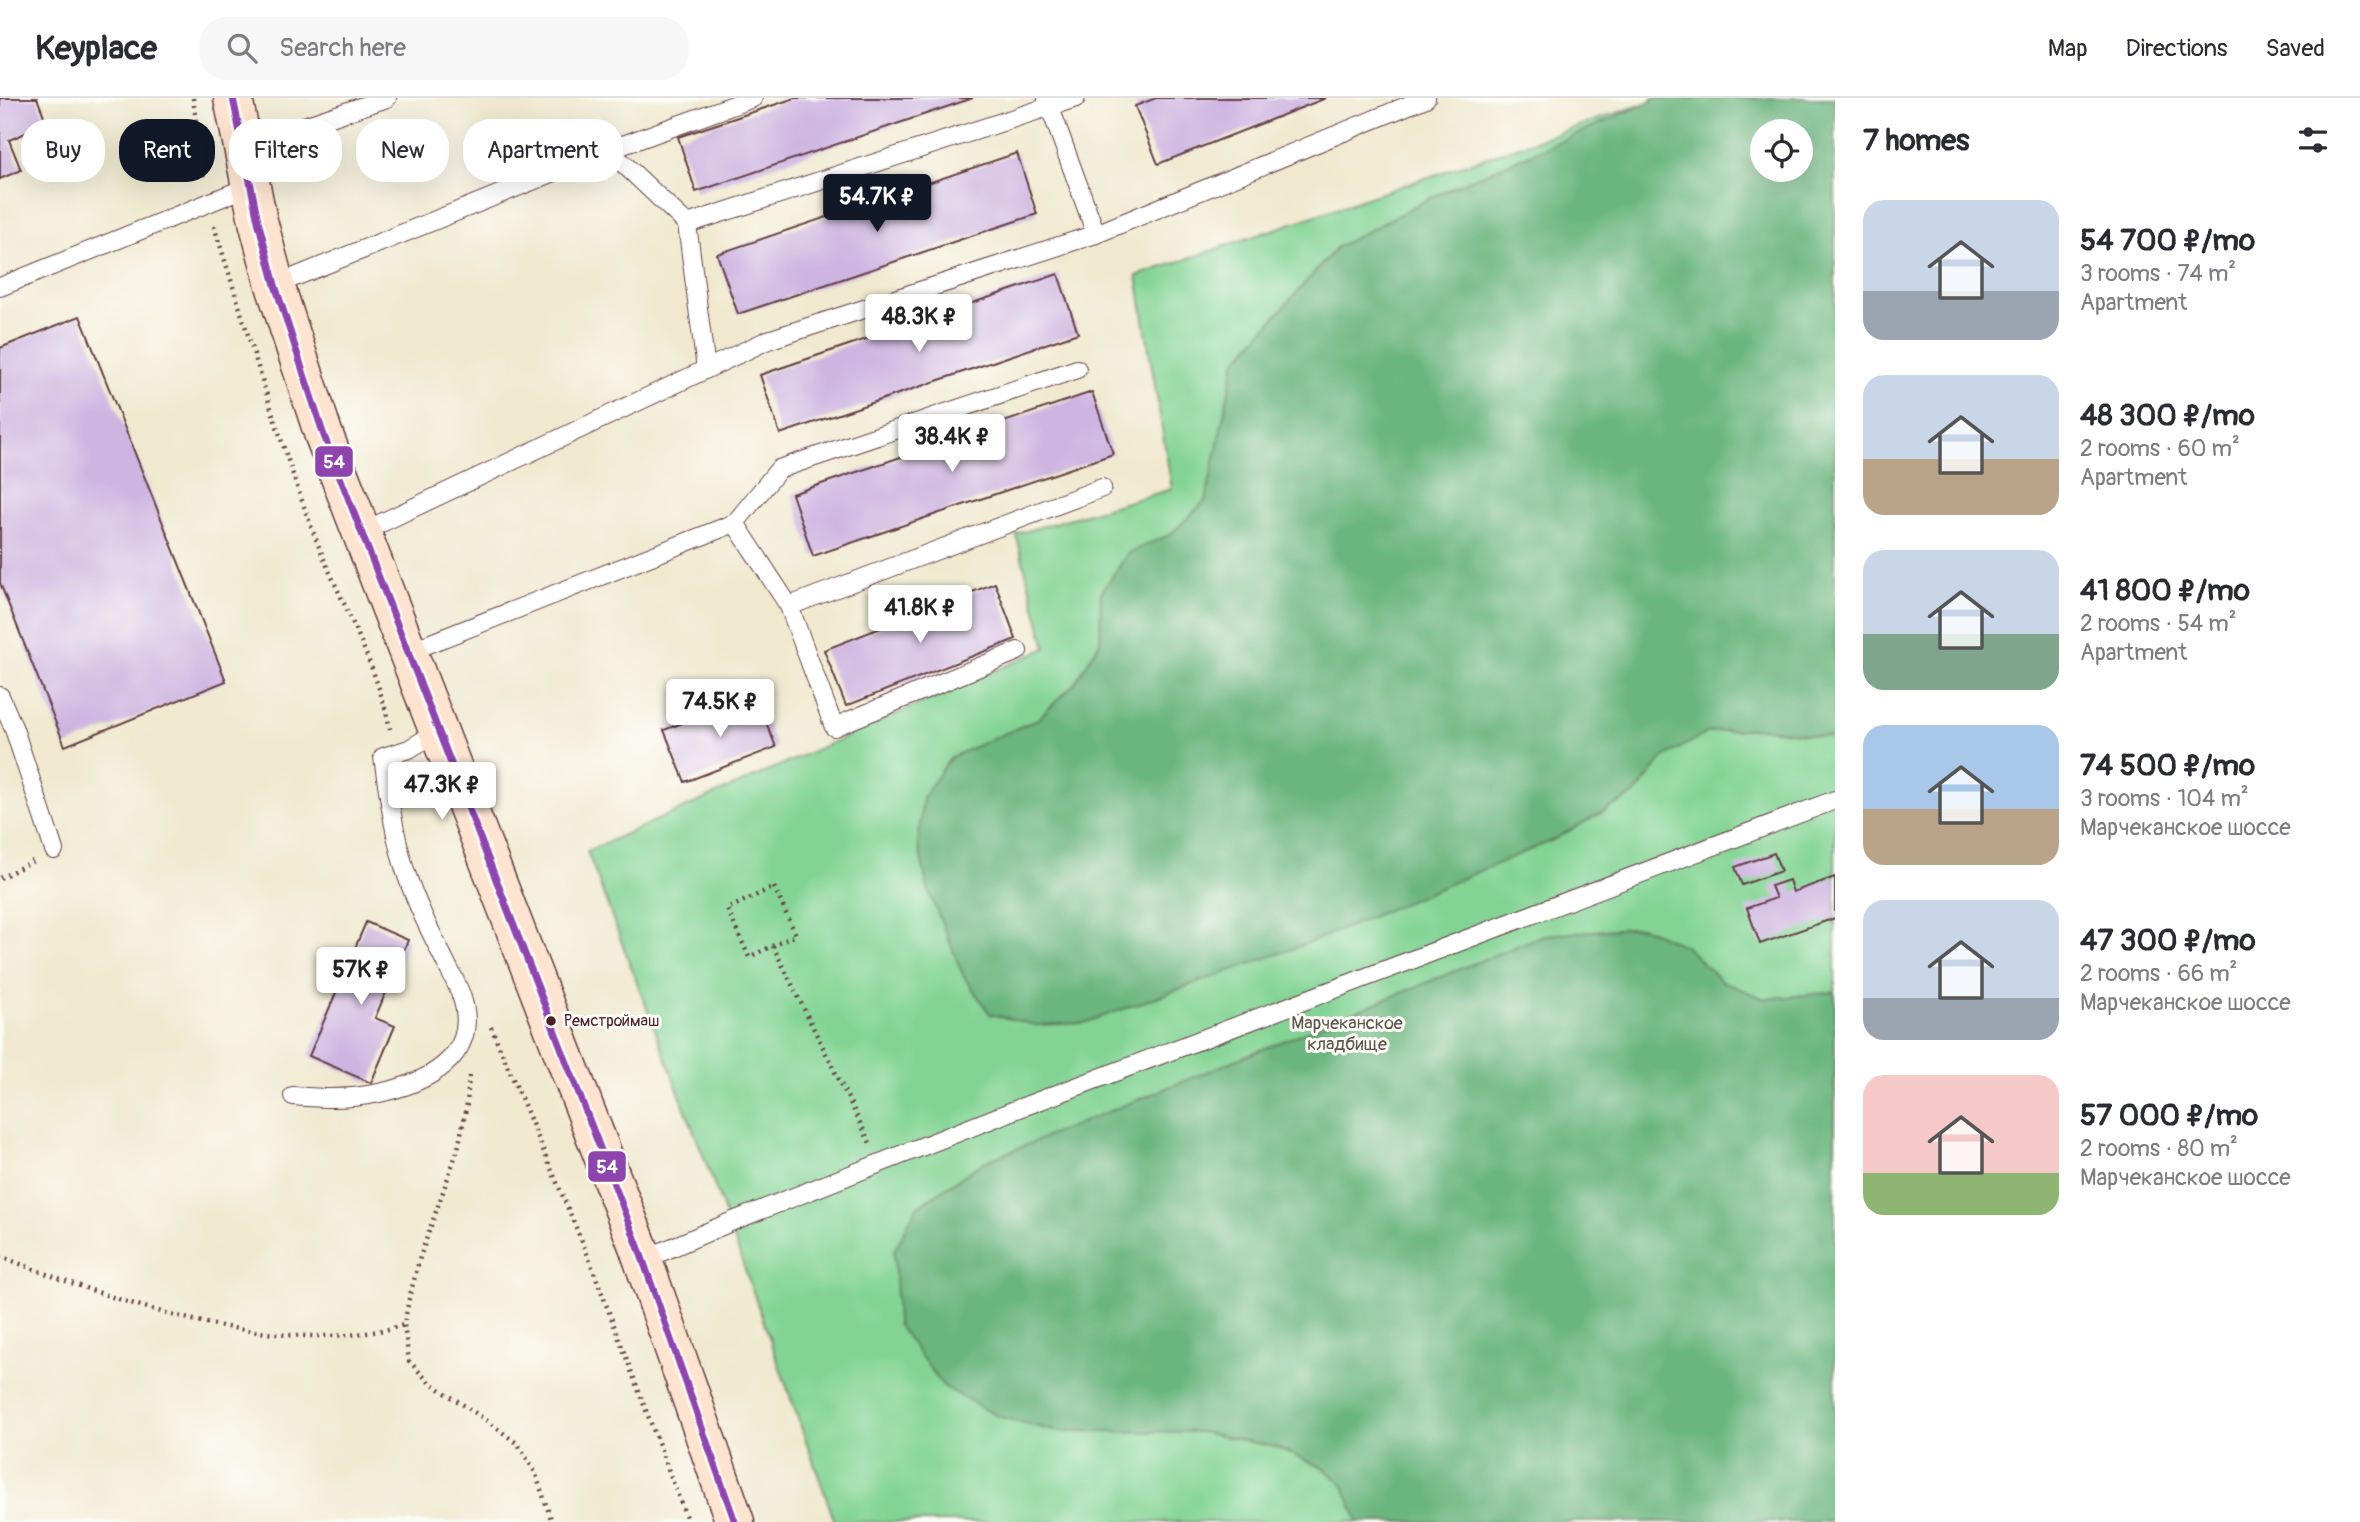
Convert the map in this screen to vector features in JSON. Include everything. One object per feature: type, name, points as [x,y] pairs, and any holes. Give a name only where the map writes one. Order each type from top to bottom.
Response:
[{"type":"street","points":[[233,98],[237,119]]},
{"type":"street","points":[[249,182],[275,285],[323,433],[643,1260],[735,1522]]},
{"type":"lane","points":[[325,119],[387,98]]},
{"type":"lane","points":[[623,145],[753,98]]},
{"type":"lane","points":[[687,224],[1048,103],[1076,98]]},
{"type":"lane","points":[[362,533],[768,340],[1096,234],[1426,98]]},
{"type":"lane","points":[[1048,103],[1096,234]]},
{"type":"lane","points":[[623,163],[687,224],[706,369]]},
{"type":"lane","points":[[275,285],[530,182]]},
{"type":"lane","points":[[0,287],[250,186]]},
{"type":"lane","points":[[408,652],[735,523],[779,469],[1077,369]]},
{"type":"lane","points":[[789,606],[1102,488]]},
{"type":"lane","points":[[735,523],[789,606],[834,727],[1018,651]]},
{"type":"lane","points":[[0,695],[54,850]]},
{"type":"lane","points":[[293,1096],[332,1098],[373,1094],[407,1085],[439,1070],[458,1051],[468,1025],[461,995],[406,874],[391,817],[383,757],[409,749],[439,730]]},
{"type":"lane","points":[[643,1260],[880,1163],[1835,800]]},
{"type":"path","points":[[192,98],[207,203],[273,416],[312,529],[384,699],[395,754]]},
{"type":"path","points":[[0,878],[54,850]]},
{"type":"path","points":[[774,887],[796,935],[773,946],[749,957],[727,909],[774,887]]},
{"type":"path","points":[[773,946],[880,1163]]},
{"type":"path","points":[[487,1018],[586,1251],[688,1522]]},
{"type":"path","points":[[468,1025],[470,1063],[467,1103],[460,1138],[420,1257],[404,1325],[409,1360],[429,1382],[518,1444],[535,1472],[552,1522]]},
{"type":"path","points":[[0,1256],[112,1297],[208,1323],[276,1334],[334,1336],[382,1331],[404,1325]]},
{"type":"green space","name":"Марчеканское кладбище","points":[[1653,98],[1835,98],[1835,1522],[835,1522],[722,1205],[587,851],[1046,648],[1016,534],[1172,489],[1137,276],[1652,101]]},
{"type":"green space","points":[[1654,98],[1835,98],[1835,738],[1760,728],[1709,732],[1664,757],[1635,794],[1551,841],[1314,941],[1084,1023],[1036,1025],[990,1014],[963,975],[928,889],[918,843],[923,797],[951,757],[1038,719],[1075,683],[1100,642],[1101,593],[1128,553],[1171,534],[1206,500],[1235,362],[1337,247],[1436,195]]},
{"type":"green space","points":[[1642,927],[1685,946],[1721,981],[1765,999],[1835,992],[1835,1522],[1358,1522],[1344,1486],[1325,1469],[1276,1447],[1200,1432],[1053,1431],[997,1416],[943,1386],[897,1324],[894,1251],[917,1207],[984,1162],[1544,935]]},
{"type":"building","points":[[0,98],[37,98],[45,119],[21,119],[21,135],[9,140],[21,170],[0,179]]},
{"type":"building","points":[[795,98],[973,98],[696,192],[678,137]]},
{"type":"building","points":[[1156,98],[1326,98],[1158,164],[1135,106]]},
{"type":"building","points":[[1017,153],[1037,214],[738,314],[717,254]]},
{"type":"building","points":[[1058,274],[1078,333],[780,434],[760,375]]},
{"type":"building","points":[[80,316],[226,681],[65,746],[0,583],[0,348]]},
{"type":"building","points":[[1092,392],[1113,454],[813,556],[792,494]]},
{"type":"building","points":[[995,583],[1016,639],[846,706],[824,650]]},
{"type":"building","points":[[755,695],[776,747],[685,782],[664,730]]},
{"type":"building","points":[[1774,853],[1781,871],[1742,885],[1735,867]]},
{"type":"building","points":[[1835,877],[1835,918],[1760,944],[1747,908],[1776,898],[1771,886],[1789,880],[1793,892]]},
{"type":"building","points":[[366,922],[408,940],[375,1018],[395,1026],[371,1083],[309,1056]]},
{"type":"transit line","name":"54","points":[[233,98],[258,221],[275,285],[323,433],[638,1246],[735,1522]]},
{"type":"place","name":"Ремстроймаш","points":[[551,1021]]}]
